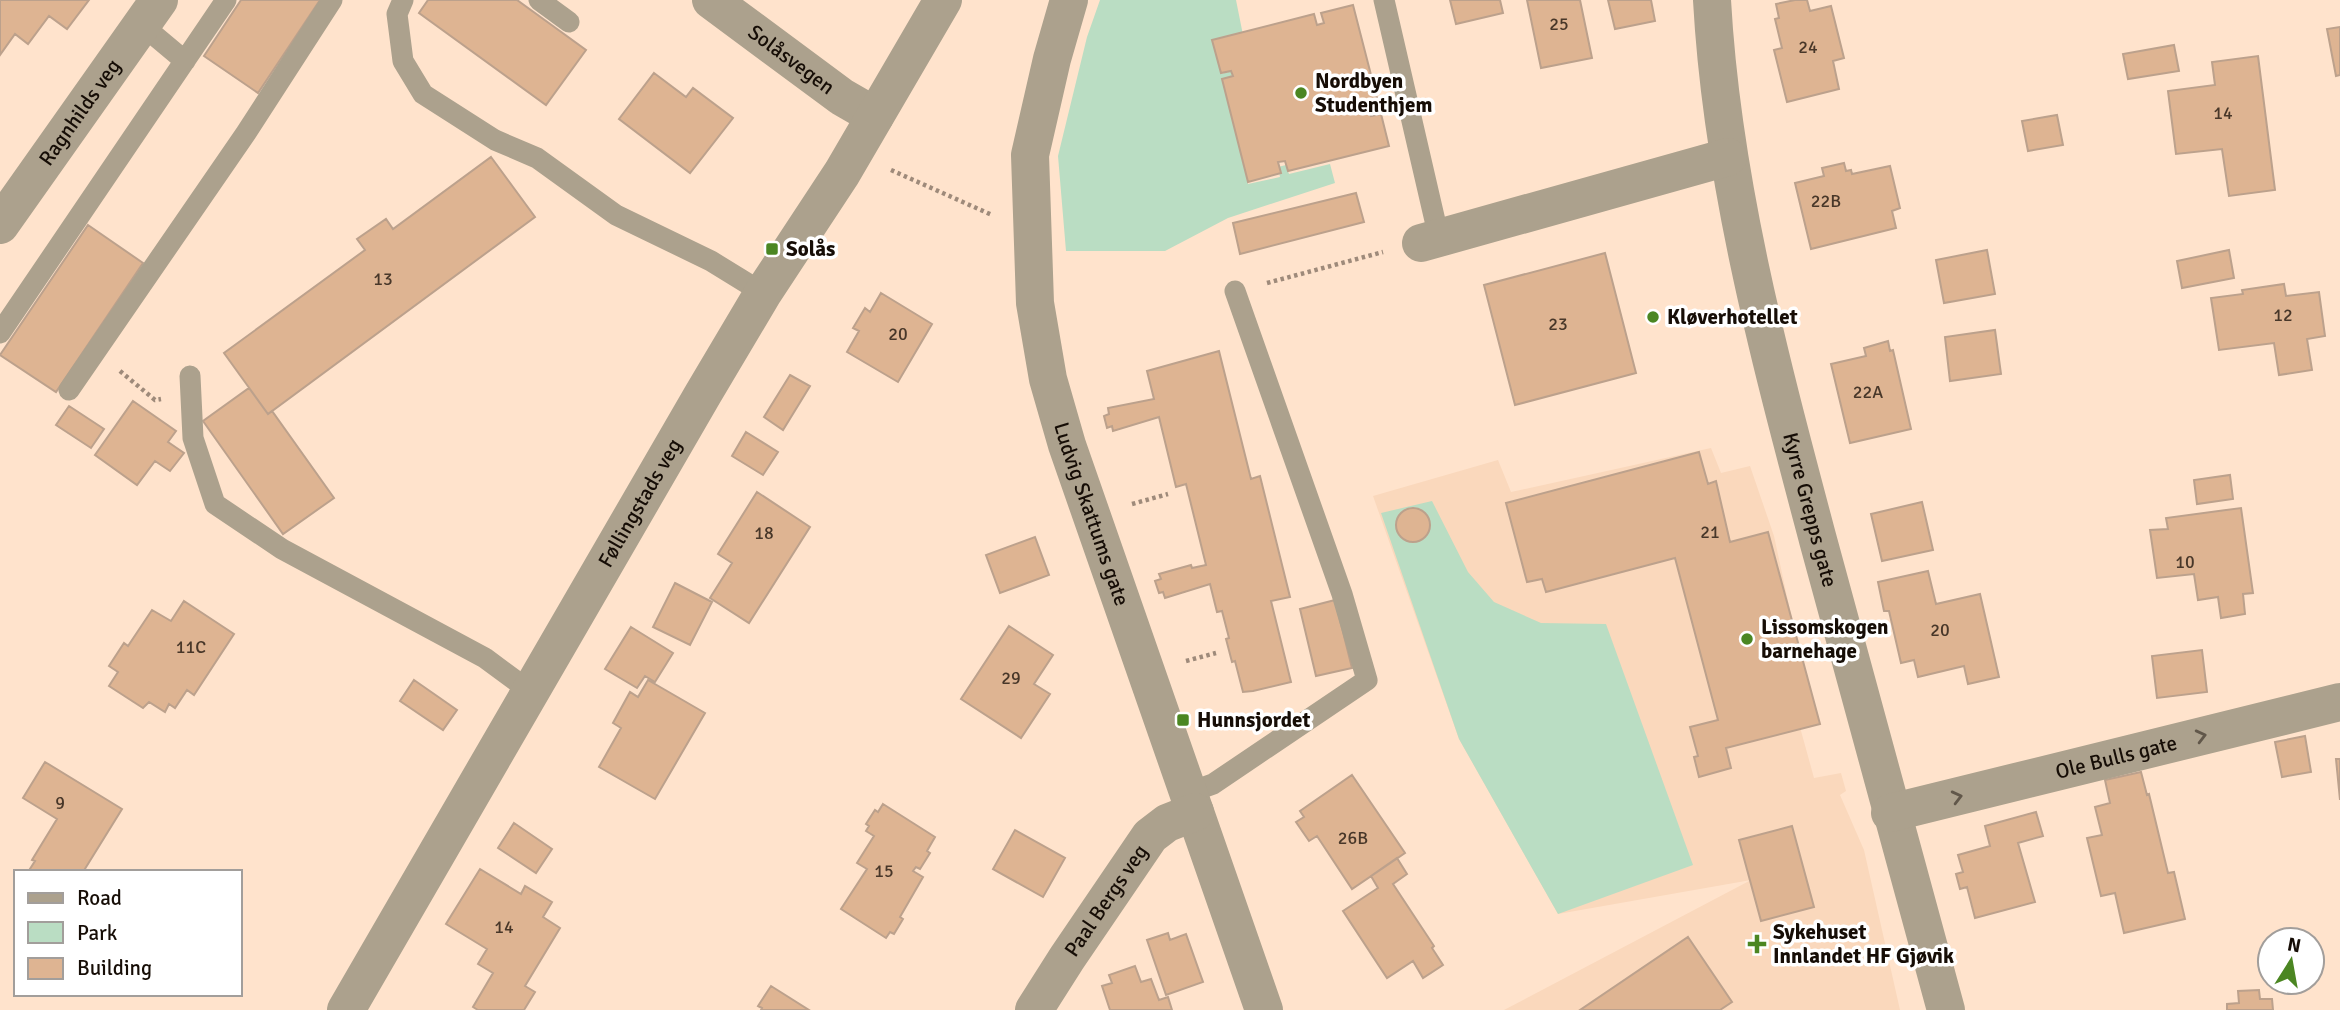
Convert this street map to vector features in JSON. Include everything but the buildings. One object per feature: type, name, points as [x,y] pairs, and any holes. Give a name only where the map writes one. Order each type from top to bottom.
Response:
[{"type":"street","name":"Solåsvegen","points":[[711,0],[842,97],[875,116]]},
{"type":"street","name":"Føllingstads veg","points":[[359,1006],[531,692],[763,293],[832,189],[943,0]]},
{"type":"street","name":"Ludvig Skattums gate","points":[[1069,0],[1030,155],[1035,303],[1048,379],[1067,445],[1264,1010]]},
{"type":"street","name":"Kyrre Grepps gate","points":[[1712,0],[1714,44],[1728,158],[1776,383],[1890,813],[1946,1010]]},
{"type":"street","name":"Ragnhilds veg","points":[[0,225],[150,13]]},
{"type":"street","points":[[1430,240],[1728,158]]},
{"type":"street","name":"Ole Bulls gate","points":[[1890,813],[2340,702]]},
{"type":"street","name":"Paal Bergs veg","points":[[1034,1010],[1150,836],[1192,803]]},
{"type":"lane","points":[[0,333],[226,0]]},
{"type":"lane","points":[[69,390],[246,133],[332,0]]},
{"type":"lane","points":[[403,0],[397,14],[403,61],[423,94],[495,140],[537,158],[616,215],[711,261],[763,293]]},
{"type":"lane","points":[[539,0],[569,22]]},
{"type":"lane","points":[[1384,0],[1430,240]]},
{"type":"lane","points":[[150,13],[185,61]]},
{"type":"lane","points":[[1192,803],[1213,784],[1367,680],[1342,594],[1235,291]]},
{"type":"lane","points":[[190,385],[193,438],[215,504],[282,549],[485,658],[531,692]]},
{"type":"path","points":[[887,169],[998,218]]},
{"type":"path","points":[[1235,291],[1430,240]]},
{"type":"path","points":[[95,351],[155,400],[190,385]]},
{"type":"path","points":[[1131,505],[1168,495]]},
{"type":"path","points":[[1183,662],[1216,653]]},
{"type":"shaded area","points":[[1711,448],[1721,473],[1750,466],[1774,536],[1813,717],[1798,720],[1814,778],[1841,773],[1846,791],[1840,795],[1864,850],[1900,1010],[1504,1010],[1751,880],[1558,914],[1459,739],[1373,496],[1498,460],[1511,492]]},
{"type":"green space","points":[[1100,0],[1236,0],[1243,35],[1214,43],[1221,74],[1232,71],[1234,79],[1223,82],[1248,184],[1280,177],[1278,167],[1286,165],[1289,174],[1330,164],[1335,183],[1228,218],[1165,251],[1066,251],[1058,156],[1087,37]]},
{"type":"green space","points":[[1432,501],[1468,572],[1494,602],[1541,623],[1606,624],[1693,865],[1558,914],[1459,739],[1381,513]]},
{"type":"place","name":"Nordbyen Studenthjem","points":[[1301,93]]},
{"type":"place","name":"Solås","points":[[772,249]]},
{"type":"place","name":"Kløverhotellet","points":[[1653,317]]},
{"type":"place","name":"Lissomskogen barnehage","points":[[1747,639]]},
{"type":"place","name":"Hunnsjordet","points":[[1183,720]]},
{"type":"place","name":"Sykehuset Innlandet HF Gjøvik","points":[[1757,944]]}]
